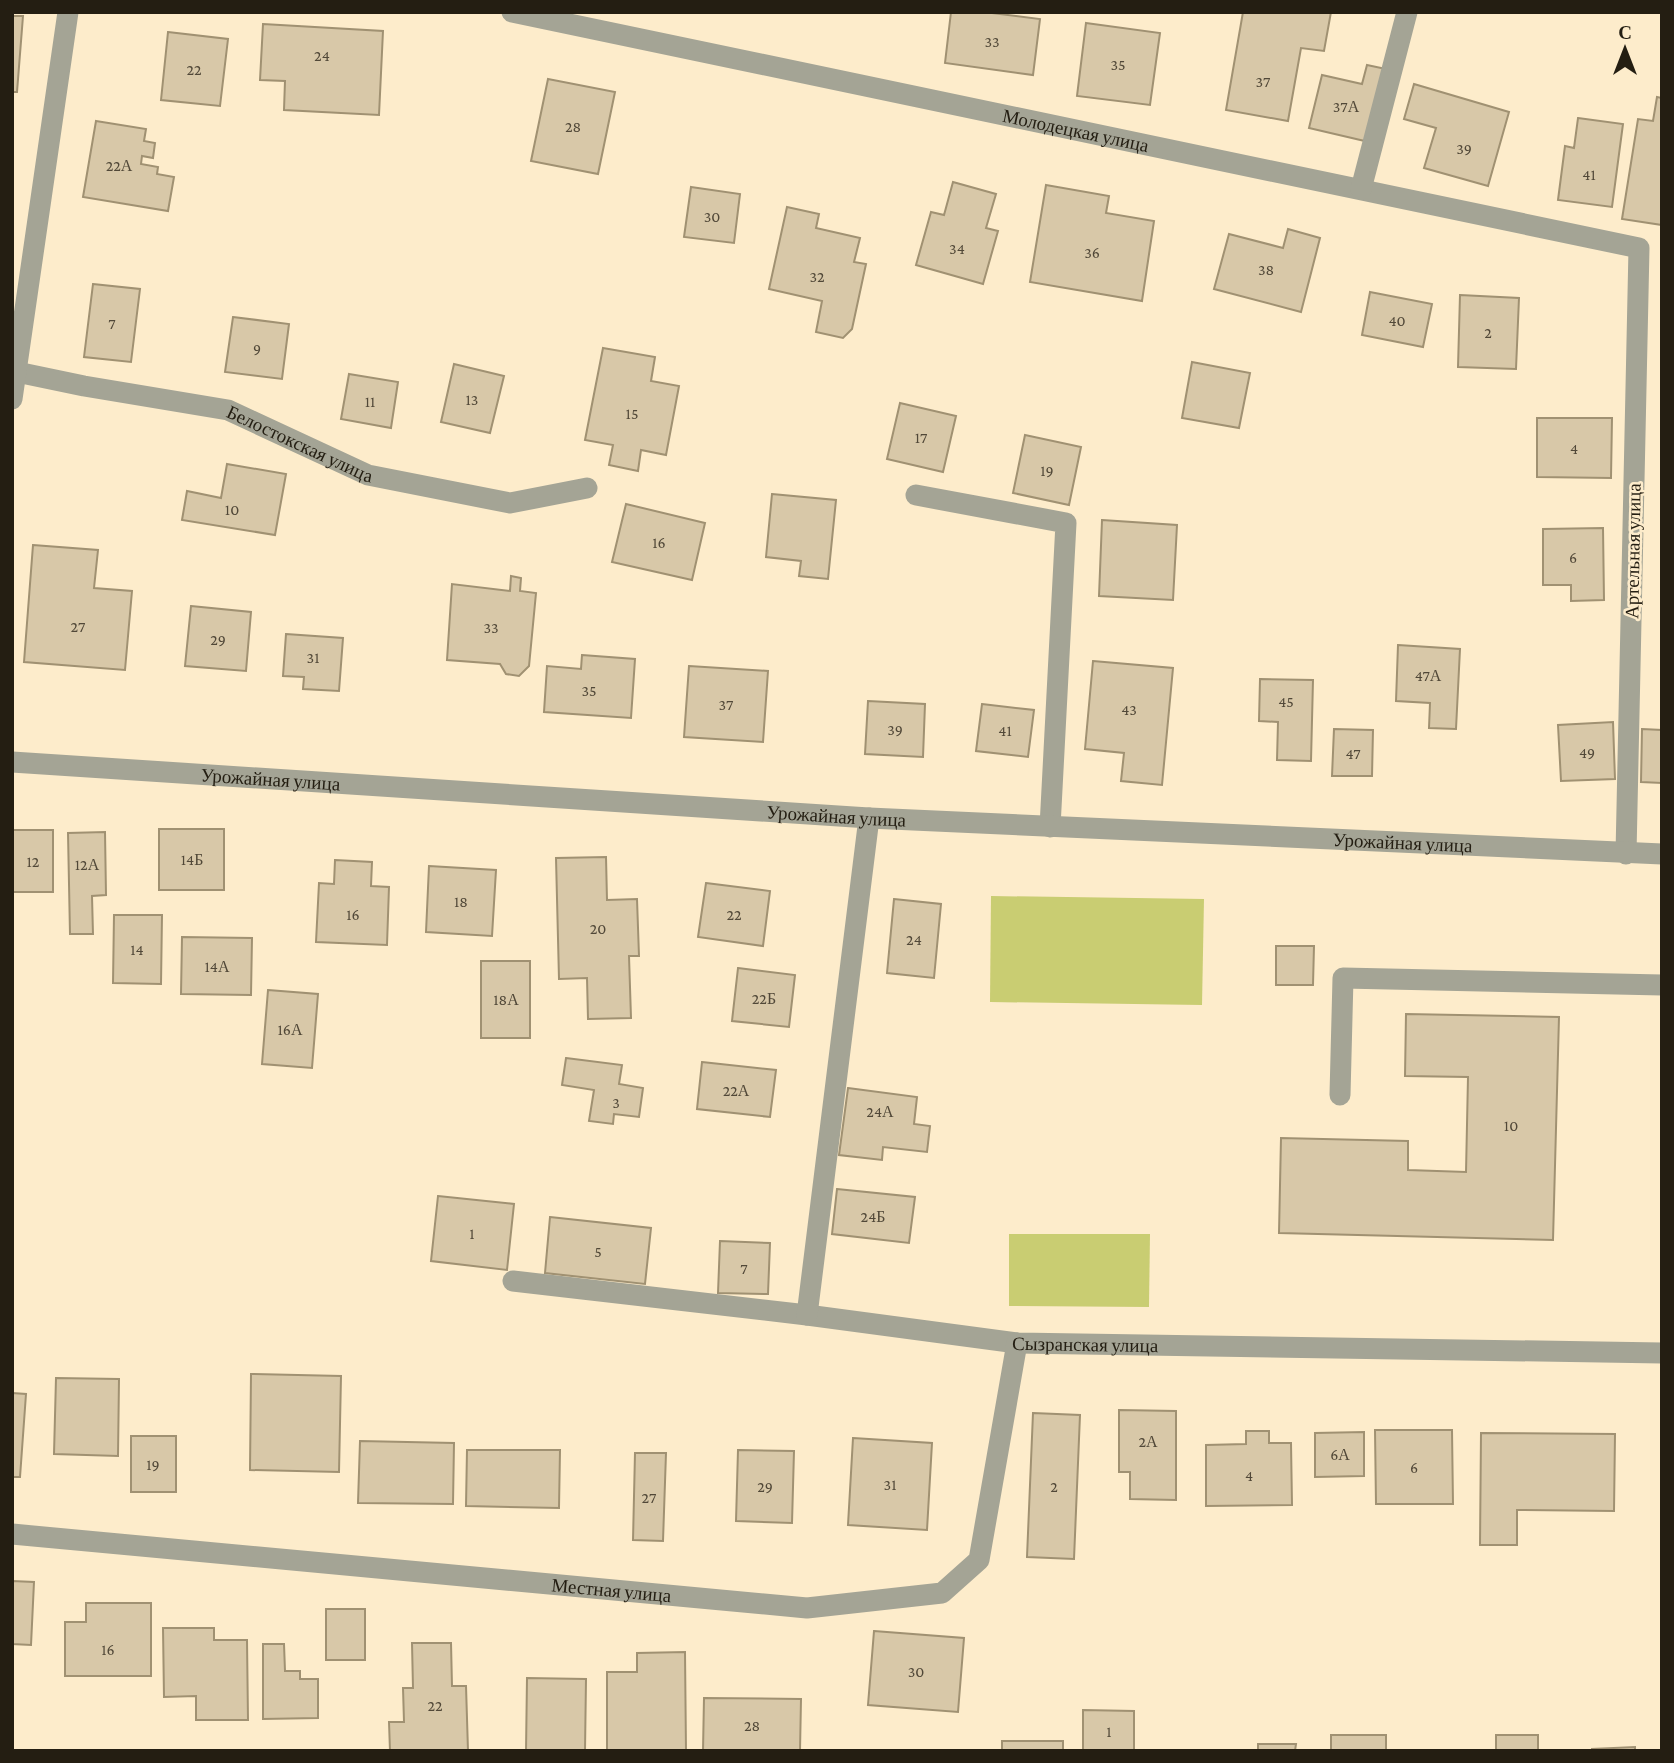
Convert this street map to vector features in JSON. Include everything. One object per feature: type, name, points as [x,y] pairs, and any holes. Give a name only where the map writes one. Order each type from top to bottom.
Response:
[{"type":"street","points":[[12,399],[68,12]]},
{"type":"street","name":"Молодецкая улица","points":[[512,12],[1639,248]]},
{"type":"street","points":[[1361,189],[1408,12]]},
{"type":"street","name":"Артельная улица","points":[[1626,854],[1639,248]]},
{"type":"street","name":"Белостокская улица","points":[[14,371],[84,386],[228,410],[368,475],[510,503],[587,488]]},
{"type":"street","points":[[916,495],[1066,523],[1050,827]]},
{"type":"street","name":"Урожайная улица","points":[[12,762],[869,818],[1662,854]]},
{"type":"street","points":[[807,1315],[869,818]]},
{"type":"street","points":[[1340,1095],[1343,978],[1662,985]]},
{"type":"street","name":"Сызранская улица","points":[[513,1281],[807,1315],[1017,1343],[1662,1353]]},
{"type":"street","name":"Местная улица","points":[[12,1534],[807,1608],[942,1592],[979,1560],[1017,1343]]},
{"type":"green space","points":[[991,896],[1204,899],[1202,1005],[990,1002]]},
{"type":"green space","points":[[1009,1234],[1150,1234],[1149,1307],[1009,1306]]},
{"type":"building","points":[[951,12],[984,12],[1040,19],[1033,75],[945,63]]},
{"type":"building","points":[[1243,12],[1331,12],[1324,51],[1301,48],[1288,121],[1226,110]]},
{"type":"building","points":[[12,16],[23,16],[17,92],[12,92]]},
{"type":"building","points":[[1086,23],[1160,33],[1150,105],[1077,96]]},
{"type":"building","points":[[263,24],[383,31],[379,115],[284,110],[285,81],[260,80]]},
{"type":"building","points":[[168,32],[228,39],[220,106],[161,100]]},
{"type":"building","points":[[1367,65],[1386,69],[1369,142],[1309,128],[1322,75],[1362,84]]},
{"type":"building","points":[[548,79],[615,92],[598,174],[531,161]]},
{"type":"building","points":[[1414,84],[1509,112],[1488,186],[1424,168],[1436,128],[1404,119]]},
{"type":"building","points":[[1657,97],[1662,98],[1662,225],[1622,219],[1638,119],[1653,121]]},
{"type":"building","points":[[1578,118],[1623,124],[1612,207],[1558,200],[1565,146],[1574,148]]},
{"type":"building","points":[[96,121],[146,129],[144,141],[155,143],[153,158],[142,156],[141,164],[158,167],[157,174],[174,177],[168,211],[83,197]]},
{"type":"building","points":[[953,182],[996,194],[986,228],[998,231],[983,284],[916,265],[931,212],[944,215]]},
{"type":"building","points":[[1046,185],[1109,196],[1106,213],[1154,221],[1142,301],[1030,282]]},
{"type":"building","points":[[691,187],[740,194],[734,243],[684,237]]},
{"type":"building","points":[[787,207],[819,214],[816,228],[860,238],[854,262],[866,264],[852,329],[843,338],[816,332],[822,301],[769,289]]},
{"type":"building","points":[[1288,229],[1320,238],[1301,312],[1214,289],[1229,234],[1283,248]]},
{"type":"building","points":[[93,284],[140,289],[131,362],[84,357]]},
{"type":"building","points":[[1370,292],[1432,304],[1423,347],[1362,335]]},
{"type":"building","points":[[1460,295],[1519,298],[1516,369],[1458,367]]},
{"type":"building","points":[[233,317],[289,324],[282,379],[225,372]]},
{"type":"building","points":[[603,348],[655,357],[651,381],[679,386],[666,455],[641,450],[638,471],[609,465],[613,445],[585,440]]},
{"type":"building","points":[[1192,362],[1250,373],[1239,428],[1182,418]]},
{"type":"building","points":[[454,364],[504,376],[490,433],[441,422]]},
{"type":"building","points":[[349,374],[398,382],[391,428],[341,419]]},
{"type":"building","points":[[900,403],[956,416],[943,472],[887,459]]},
{"type":"building","points":[[1537,418],[1612,418],[1611,478],[1537,477]]},
{"type":"building","points":[[1025,435],[1081,447],[1069,505],[1013,493]]},
{"type":"building","points":[[227,464],[286,474],[275,535],[182,520],[187,491],[221,498]]},
{"type":"building","points":[[772,494],[836,500],[828,579],[799,576],[801,561],[766,557]]},
{"type":"building","points":[[626,504],[705,523],[692,580],[612,562]]},
{"type":"building","points":[[1102,520],[1177,525],[1173,600],[1099,596]]},
{"type":"building","points":[[1603,528],[1604,600],[1571,601],[1571,585],[1543,585],[1543,529]]},
{"type":"building","points":[[33,545],[98,550],[94,588],[132,591],[125,670],[24,662]]},
{"type":"building","points":[[511,576],[521,578],[520,591],[536,593],[529,666],[519,676],[506,674],[500,664],[447,660],[452,584],[510,591]]},
{"type":"building","points":[[191,606],[251,612],[246,671],[185,666]]},
{"type":"building","points":[[286,634],[343,638],[339,691],[303,689],[304,677],[283,676]]},
{"type":"building","points":[[1398,645],[1460,649],[1456,729],[1429,728],[1430,703],[1396,701]]},
{"type":"building","points":[[582,655],[635,659],[631,718],[544,712],[547,666],[581,669]]},
{"type":"building","points":[[1093,661],[1173,668],[1162,785],[1121,781],[1124,753],[1085,749]]},
{"type":"building","points":[[689,666],[768,671],[763,742],[684,737]]},
{"type":"building","points":[[1260,679],[1313,680],[1311,761],[1277,760],[1278,722],[1259,721]]},
{"type":"building","points":[[868,701],[925,704],[923,757],[865,754]]},
{"type":"building","points":[[982,704],[1034,710],[1028,757],[976,751]]},
{"type":"building","points":[[1613,722],[1615,779],[1561,781],[1558,725]]},
{"type":"building","points":[[1334,729],[1373,730],[1372,776],[1332,776]]},
{"type":"building","points":[[1642,729],[1662,730],[1662,783],[1641,782]]},
{"type":"building","points":[[159,829],[224,829],[224,890],[159,890]]},
{"type":"building","points":[[12,830],[53,830],[53,892],[12,892]]},
{"type":"building","points":[[105,832],[106,895],[92,896],[93,934],[70,934],[68,833]]},
{"type":"building","points":[[606,857],[607,900],[637,899],[639,956],[629,956],[631,1018],[588,1019],[587,978],[559,979],[556,858]]},
{"type":"building","points":[[335,860],[372,862],[371,886],[389,887],[387,945],[316,942],[319,883],[334,884]]},
{"type":"building","points":[[429,866],[496,870],[492,936],[426,932]]},
{"type":"building","points":[[706,883],[770,891],[763,946],[698,937]]},
{"type":"building","points":[[894,899],[941,904],[934,978],[887,973]]},
{"type":"building","points":[[114,915],[162,915],[161,984],[113,983]]},
{"type":"building","points":[[182,937],[252,938],[251,995],[181,994]]},
{"type":"building","points":[[1276,946],[1314,946],[1313,985],[1276,985]]},
{"type":"building","points":[[481,961],[530,961],[530,1038],[481,1038]]},
{"type":"building","points":[[738,968],[795,975],[789,1027],[732,1021]]},
{"type":"building","points":[[268,990],[318,994],[312,1068],[262,1064]]},
{"type":"building","points":[[1406,1014],[1559,1017],[1553,1240],[1279,1233],[1281,1138],[1408,1141],[1408,1170],[1466,1172],[1468,1077],[1405,1076]]},
{"type":"building","points":[[566,1058],[622,1065],[619,1084],[643,1088],[639,1117],[614,1114],[613,1124],[589,1121],[594,1090],[562,1085]]},
{"type":"building","points":[[702,1062],[776,1070],[770,1117],[697,1109]]},
{"type":"building","points":[[848,1088],[917,1097],[914,1124],[930,1126],[927,1152],[883,1147],[882,1160],[839,1155]]},
{"type":"building","points":[[837,1189],[915,1197],[909,1243],[832,1234]]},
{"type":"building","points":[[438,1196],[514,1204],[507,1270],[431,1261]]},
{"type":"building","points":[[550,1217],[651,1228],[645,1284],[545,1273]]},
{"type":"building","points":[[720,1241],[770,1243],[768,1294],[718,1293]]},
{"type":"building","points":[[251,1374],[341,1376],[339,1472],[250,1470]]},
{"type":"building","points":[[56,1378],[119,1379],[118,1456],[54,1454]]},
{"type":"building","points":[[12,1393],[26,1394],[20,1477],[12,1477]]},
{"type":"building","points":[[1119,1410],[1176,1411],[1176,1500],[1130,1499],[1130,1472],[1119,1472]]},
{"type":"building","points":[[1033,1413],[1080,1415],[1074,1559],[1027,1557]]},
{"type":"building","points":[[1375,1430],[1452,1430],[1453,1504],[1376,1504]]},
{"type":"building","points":[[1246,1431],[1269,1431],[1269,1443],[1291,1443],[1292,1505],[1206,1506],[1206,1445],[1246,1444]]},
{"type":"building","points":[[1364,1432],[1364,1476],[1315,1477],[1315,1433]]},
{"type":"building","points":[[1481,1433],[1615,1434],[1614,1511],[1517,1510],[1517,1545],[1480,1545]]},
{"type":"building","points":[[131,1436],[176,1436],[176,1492],[131,1492]]},
{"type":"building","points":[[853,1438],[932,1443],[927,1530],[848,1525]]},
{"type":"building","points":[[360,1441],[454,1443],[453,1504],[358,1503]]},
{"type":"building","points":[[467,1450],[560,1450],[559,1508],[466,1506]]},
{"type":"building","points":[[738,1450],[794,1451],[792,1523],[736,1521]]},
{"type":"building","points":[[635,1453],[666,1453],[663,1541],[633,1540]]},
{"type":"building","points":[[12,1581],[34,1582],[31,1645],[12,1644]]},
{"type":"building","points":[[86,1603],[151,1603],[151,1676],[65,1676],[65,1622],[86,1622]]},
{"type":"building","points":[[326,1609],[365,1609],[365,1660],[326,1660]]},
{"type":"building","points":[[163,1628],[214,1628],[214,1640],[247,1640],[248,1720],[196,1720],[196,1696],[164,1697]]},
{"type":"building","points":[[874,1631],[964,1638],[958,1712],[868,1705]]},
{"type":"building","points":[[412,1643],[451,1643],[452,1686],[466,1686],[468,1751],[390,1751],[389,1722],[404,1722],[403,1688],[413,1688]]},
{"type":"building","points":[[263,1644],[284,1644],[285,1671],[300,1671],[300,1679],[318,1679],[318,1718],[263,1719]]},
{"type":"building","points":[[685,1652],[686,1751],[607,1751],[607,1672],[637,1672],[637,1653]]},
{"type":"building","points":[[527,1678],[586,1679],[585,1751],[526,1751]]},
{"type":"building","points":[[704,1698],[801,1699],[800,1751],[703,1751]]},
{"type":"building","points":[[1083,1710],[1134,1711],[1134,1751],[1083,1751]]},
{"type":"building","points":[[1331,1735],[1386,1735],[1386,1751],[1331,1751]]},
{"type":"building","points":[[1496,1735],[1538,1735],[1538,1751],[1496,1751]]},
{"type":"building","points":[[1002,1741],[1063,1741],[1063,1751],[1002,1751]]},
{"type":"building","points":[[1258,1744],[1296,1744],[1295,1751],[1258,1751]]},
{"type":"building","points":[[1635,1747],[1635,1751],[1592,1751],[1592,1749]]}]
